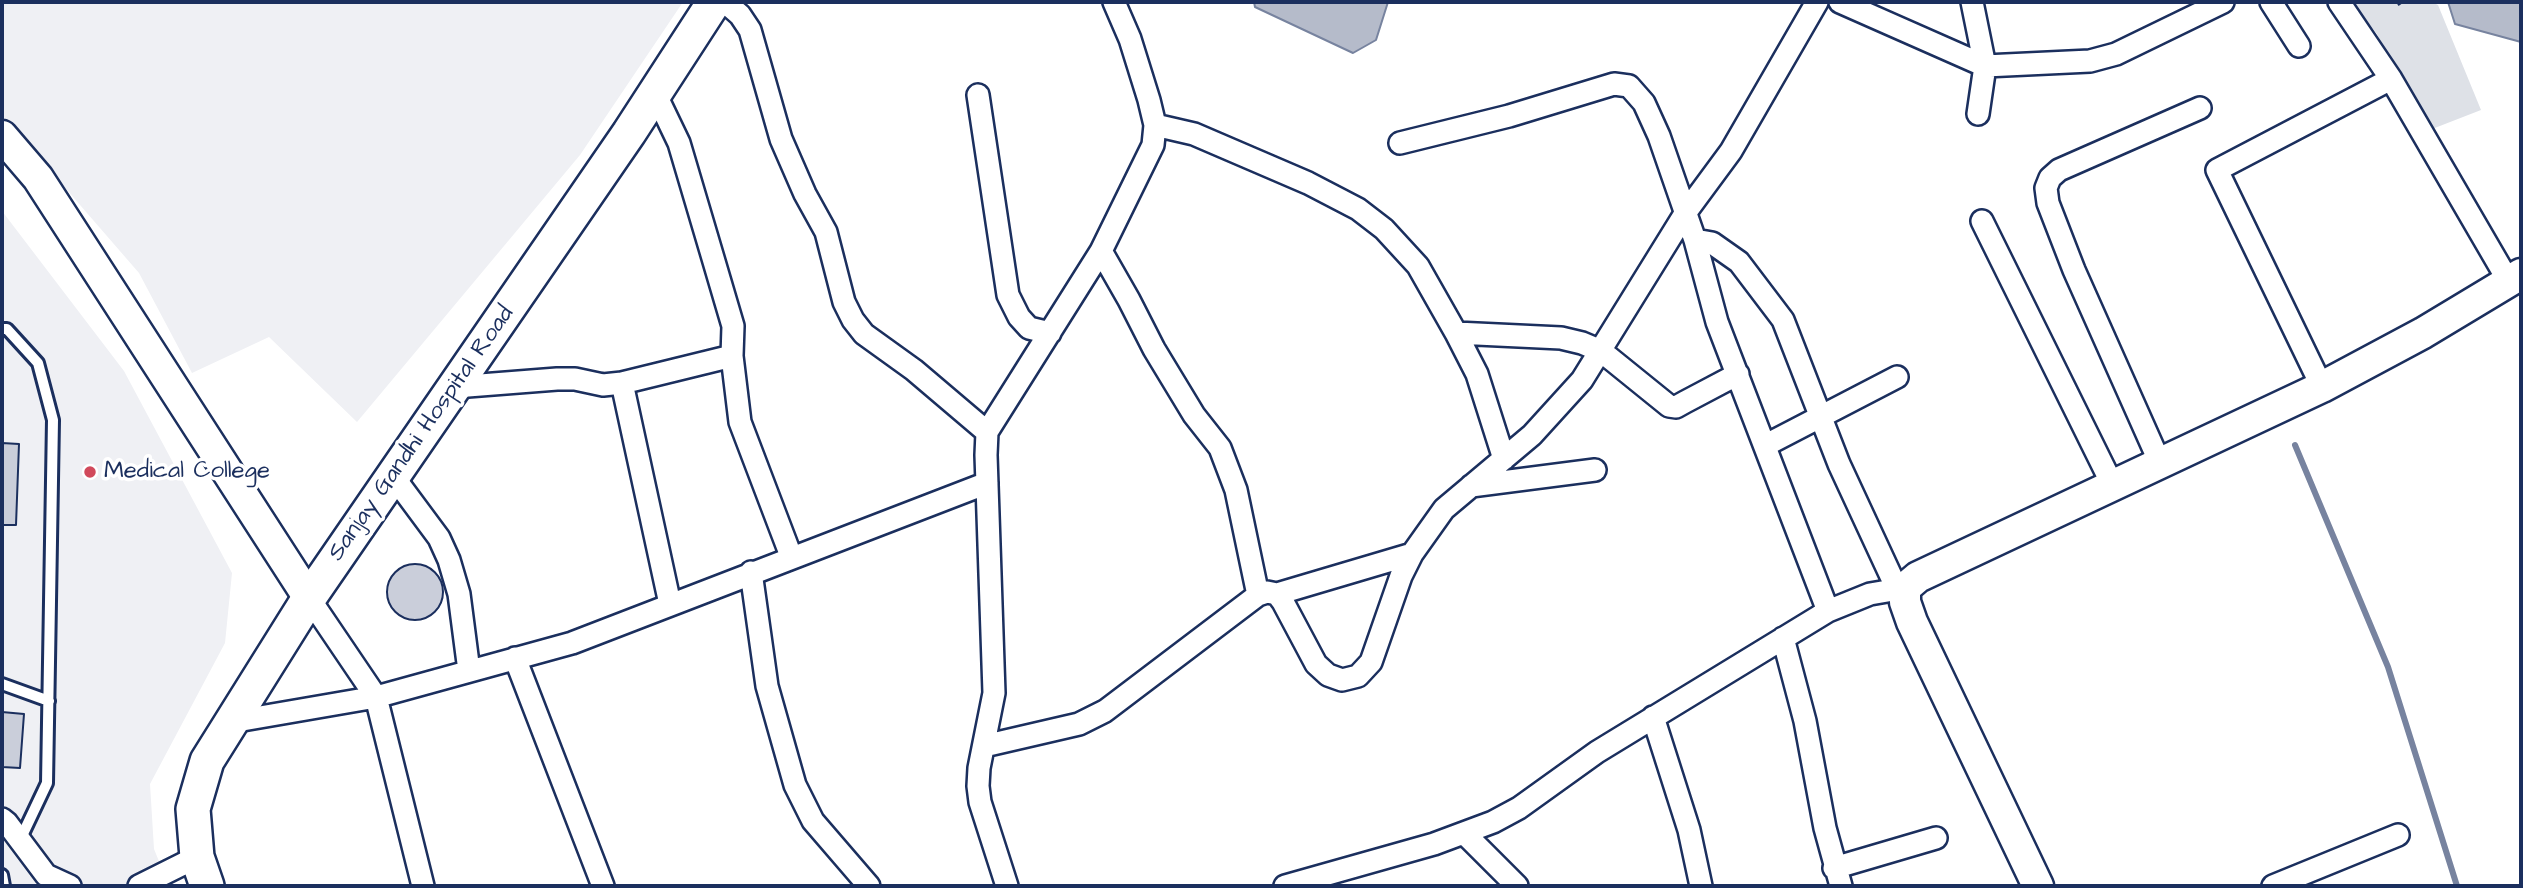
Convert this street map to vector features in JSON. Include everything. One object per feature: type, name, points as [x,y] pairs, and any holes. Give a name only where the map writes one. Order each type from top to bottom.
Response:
[{"type":"main road","name":"Sanjay Gandhi Hospital Road","points":[[202,871],[193,808],[207,761],[309,598],[655,93],[714,2]]},
{"type":"main road","points":[[2,136],[38,178],[309,598]]},
{"type":"main road","points":[[2038,886],[1912,622],[1901,589],[1918,577],[2322,387],[2423,333],[2515,278]]},
{"type":"street","points":[[724,2],[740,15],[750,30],[781,139],[804,194],[826,232],[844,302],[853,320],[864,334],[914,370],[987,432]]},
{"type":"street","points":[[1007,886],[980,802],[979,768],[993,700],[994,678],[987,432],[1101,251],[1153,145],[1156,125],[1130,39],[1114,2]]},
{"type":"street","points":[[1101,251],[1154,349],[1194,415],[1220,448],[1236,490],[1267,595],[1316,664],[1328,676],[1342,680],[1358,676],[1371,662],[1401,576],[1412,554],[1444,509],[1554,413],[1582,380],[1686,212],[1731,151],[1816,2]]},
{"type":"street","points":[[1840,2],[1985,66],[2090,61],[2116,54],[2223,2]]},
{"type":"street","points":[[1972,2],[1985,66],[1978,114]]},
{"type":"street","points":[[2270,2],[2299,47]]},
{"type":"street","points":[[2339,2],[2391,79],[2515,278]]},
{"type":"street","points":[[2322,387],[2217,170],[2391,79]]},
{"type":"street","points":[[1400,143],[1509,116],[1614,84],[1629,86],[1644,103],[1686,212],[1717,322],[1828,611]]},
{"type":"street","points":[[655,93],[679,143],[733,326],[732,356],[740,422],[791,556]]},
{"type":"street","points":[[978,95],[1008,295],[1018,317],[1029,328],[1051,333]]},
{"type":"street","points":[[2160,463],[2074,270],[2048,203],[2046,188],[2050,178],[2059,170],[2200,108]]},
{"type":"street","points":[[1156,125],[1194,134],[1308,183],[1358,209],[1384,229],[1418,266],[1456,333],[1477,374],[1504,459]]},
{"type":"street","points":[[1982,221],[2113,486]]},
{"type":"street","points":[[1285,886],[1465,834],[1493,822],[1519,808],[1597,752],[1828,611],[1870,594],[1901,589],[1839,464],[1792,338],[1771,302],[1739,262],[1712,243],[1695,240]]},
{"type":"street","points":[[1456,333],[1561,338],[1601,351],[1669,406],[1676,407],[1738,374]]},
{"type":"street","points":[[455,387],[557,379],[575,379],[603,386],[732,356]]},
{"type":"street","points":[[1766,445],[1897,377]]},
{"type":"street","points":[[622,383],[670,604]]},
{"type":"street","points":[[1471,486],[1595,470]]},
{"type":"street","points":[[393,476],[439,538],[449,560],[459,594],[468,671]]},
{"type":"street","points":[[231,722],[376,697],[572,643],[791,556],[987,483]]},
{"type":"street","points":[[984,746],[1079,724],[1105,711],[1267,595],[1412,554]]},
{"type":"street","points":[[751,572],[766,686],[795,785],[813,821],[869,886]]},
{"type":"street","points":[[309,598],[376,697],[423,886]]},
{"type":"street","points":[[1783,638],[1805,721],[1838,877],[1936,838]]},
{"type":"street","points":[[515,658],[603,886]]},
{"type":"street","points":[[1653,717],[1689,830],[1701,886]]},
{"type":"street","points":[[2,819],[47,875],[70,886]]},
{"type":"street","points":[[1465,834],[1517,886]]},
{"type":"street","points":[[2273,886],[2317,878],[2398,835]]},
{"type":"street","points":[[139,886],[202,871]]},
{"type":"lane","points":[[2,329],[7,329],[38,363],[53,420],[47,783],[20,840]]},
{"type":"lane","points":[[2,684],[49,701]]},
{"type":"lane","points":[[2,875],[4,886]]},
{"type":"shaded area","points":[[2,2],[683,2],[580,155],[357,422],[269,337],[192,373],[139,273],[2,115]]},
{"type":"shaded area","points":[[2352,2],[2432,2],[2438,5],[2481,110],[2427,131],[2377,34]]},
{"type":"shaded area","name":"Medical College","points":[[2,211],[124,371],[232,573],[225,643],[150,784],[154,849],[169,886],[2,886]]},
{"type":"water","points":[[1254,2],[1388,2],[1376,40],[1353,53],[1255,7]]},
{"type":"water","points":[[2448,2],[2521,2],[2521,42],[2455,24]]},
{"type":"building","points":[[2,443],[19,444],[16,525],[2,525]]},
{"type":"building","points":[[415,564],[426,566],[435,572],[441,581],[441,603],[435,612],[426,618],[415,620],[404,618],[395,612],[389,603],[387,592],[389,581],[395,572],[404,566]]},
{"type":"building","points":[[2,712],[24,714],[20,768],[2,767]]},
{"type":"waterway","points":[[2295,445],[2388,667],[2457,886]]},
{"type":"place","name":"Medical College","points":[[90,472]]}]
